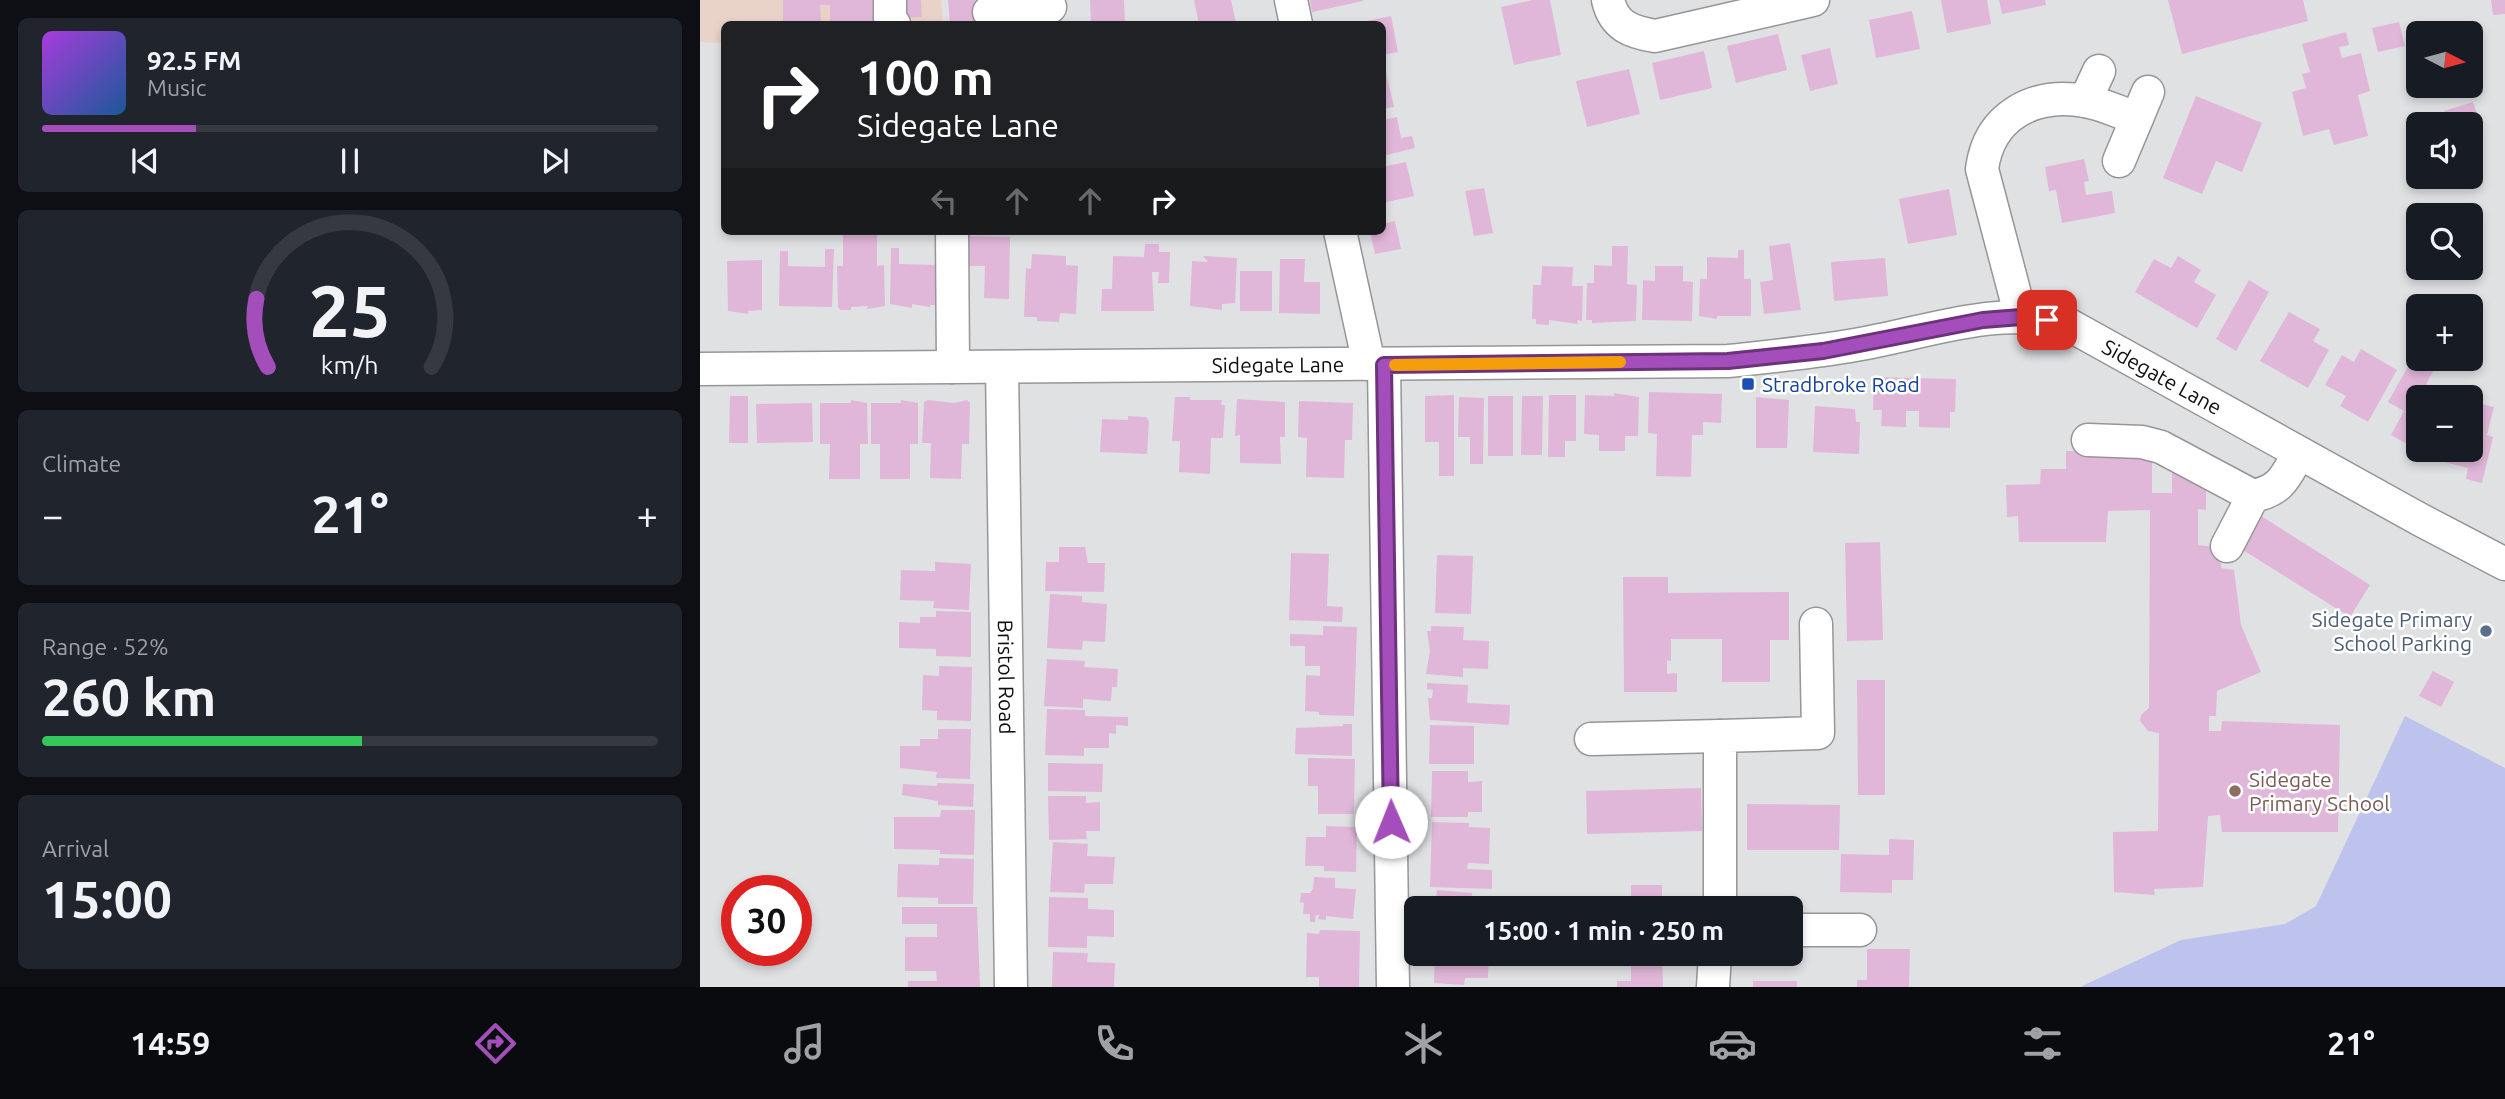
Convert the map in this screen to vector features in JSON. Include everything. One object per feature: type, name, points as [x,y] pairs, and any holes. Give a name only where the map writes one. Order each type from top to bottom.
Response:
[{"type":"street","points":[[890,0],[894,21]]},
{"type":"street","points":[[1290,0],[1295,21]]},
{"type":"street","points":[[1608,0],[1611,15],[1630,32],[1655,36],[1813,0]]},
{"type":"street","points":[[989,12],[1050,10]]},
{"type":"street","points":[[2085,101],[2099,71]]},
{"type":"street","points":[[2021,317],[1982,169],[1985,146],[2010,114],[2047,101],[2143,105],[2119,160]]},
{"type":"street","points":[[952,235],[953,367]]},
{"type":"street","points":[[1341,235],[1376,365],[1393,987]]},
{"type":"street","name":"Sidegate Lane","points":[[700,369],[1728,361],[1823,351],[1972,321],[2021,317],[2071,326],[2505,564]]},
{"type":"street","name":"Bristol Road","points":[[1002,367],[1011,987]]},
{"type":"street","points":[[2088,440],[2142,442],[2161,446],[2253,496],[2271,493],[2279,486],[2299,453]]},
{"type":"street","points":[[2227,547],[2253,496]]},
{"type":"street","points":[[1591,739],[1818,733],[1816,624]]},
{"type":"street","points":[[1720,736],[1720,896]]},
{"type":"street","points":[[1803,930],[1860,930]]},
{"type":"street","points":[[1713,987],[1714,966]]},
{"type":"shaded area","points":[[700,0],[941,0],[943,21],[721,21],[721,43],[700,42]]},
{"type":"shaded area","points":[[2405,716],[2505,768],[2505,987],[2080,987],[2181,940],[2285,924],[2316,906]]},
{"type":"building","points":[[783,0],[878,0],[879,21],[830,21],[830,5],[820,5],[821,21],[783,21]]},
{"type":"building","points":[[899,0],[921,0],[922,17],[900,18]]},
{"type":"building","points":[[948,0],[975,0],[978,21],[950,21]]},
{"type":"building","points":[[1090,0],[1124,0],[1125,21],[1091,21]]},
{"type":"building","points":[[1194,0],[1231,0],[1235,21],[1198,21]]},
{"type":"building","points":[[1310,0],[1363,0],[1363,1],[1312,12]]},
{"type":"building","points":[[1533,0],[1550,0],[1561,55],[1514,65],[1501,7]]},
{"type":"building","points":[[1941,0],[1987,0],[1991,24],[1947,33]]},
{"type":"building","points":[[1999,0],[2045,0],[2046,5],[2002,14]]},
{"type":"building","points":[[2168,0],[2303,0],[2308,21],[2182,54]]},
{"type":"building","points":[[2491,0],[2505,0],[2505,14],[2493,15]]},
{"type":"building","points":[[1912,11],[1920,49],[1876,58],[1869,20]]},
{"type":"building","points":[[1391,16],[1398,52],[1386,54],[1386,21],[1366,21]]},
{"type":"building","points":[[2399,22],[2405,46],[2378,52],[2372,28]]},
{"type":"building","points":[[2346,32],[2349,45],[2339,47],[2342,58],[2361,53],[2370,91],[2358,95],[2368,136],[2334,145],[2329,129],[2303,136],[2292,92],[2306,88],[2302,74],[2310,72],[2302,44]]},
{"type":"building","points":[[1778,34],[1787,70],[1736,83],[1727,46]]},
{"type":"building","points":[[1830,48],[1838,84],[1810,91],[1801,55]]},
{"type":"building","points":[[1704,51],[1712,88],[1660,100],[1652,63]]},
{"type":"building","points":[[1629,69],[1640,114],[1587,127],[1576,81]]},
{"type":"building","points":[[1386,72],[1394,107],[1386,108]]},
{"type":"building","points":[[2196,96],[2262,123],[2242,172],[2216,161],[2202,194],[2163,178]]},
{"type":"building","points":[[2473,102],[2476,112],[2444,112]]},
{"type":"building","points":[[1397,117],[1401,138],[1412,136],[1415,148],[1386,155],[1386,119]]},
{"type":"building","points":[[2084,159],[2089,181],[2084,182],[2086,195],[2112,191],[2115,213],[2062,223],[2056,190],[2049,191],[2045,167]]},
{"type":"building","points":[[1406,162],[1414,196],[1386,202],[1386,166]]},
{"type":"building","points":[[1484,188],[1493,233],[1474,236],[1465,191]]},
{"type":"building","points":[[1949,189],[1957,235],[1908,244],[1899,199]]},
{"type":"building","points":[[1395,221],[1401,249],[1375,254],[1371,235],[1386,235],[1386,223]]},
{"type":"building","points":[[843,235],[877,235],[877,266],[884,265],[885,306],[840,310],[837,266],[843,266]]},
{"type":"building","points":[[968,236],[1010,237],[1009,299],[984,298],[985,266],[968,266]]},
{"type":"building","points":[[1790,243],[1801,310],[1764,314],[1760,282],[1773,280],[1769,246]]},
{"type":"building","points":[[1145,244],[1159,244],[1159,252],[1170,252],[1169,283],[1158,283],[1159,272],[1152,272],[1154,311],[1101,311],[1102,289],[1112,289],[1113,256],[1144,257]]},
{"type":"building","points":[[1612,246],[1628,246],[1627,284],[1637,285],[1636,321],[1592,323],[1592,320],[1586,320],[1587,283],[1594,283],[1594,265],[1612,266]]},
{"type":"building","points":[[936,247],[945,247],[944,305],[930,307],[912,304],[912,308],[890,304],[891,248],[899,248],[899,264],[936,265]]},
{"type":"building","points":[[825,249],[834,249],[832,307],[779,306],[780,251],[788,251],[788,266],[825,267]]},
{"type":"building","points":[[1738,250],[1744,250],[1744,279],[1751,279],[1751,316],[1717,316],[1717,319],[1699,316],[1700,279],[1707,279],[1707,257],[1738,258]]},
{"type":"building","points":[[1032,254],[1066,256],[1066,265],[1078,266],[1076,314],[1060,313],[1059,322],[1037,321],[1037,317],[1024,317],[1026,268],[1031,269]]},
{"type":"building","points":[[1203,256],[1237,258],[1235,303],[1222,304],[1222,310],[1190,306],[1192,261],[1208,262]]},
{"type":"building","points":[[2178,256],[2201,270],[2194,282],[2216,295],[2197,328],[2135,292],[2154,259],[2171,268]]},
{"type":"building","points":[[1885,258],[1888,296],[1834,301],[1831,262]]},
{"type":"building","points":[[1280,259],[1305,259],[1304,282],[1320,282],[1320,314],[1279,313]]},
{"type":"building","points":[[762,260],[762,310],[748,311],[748,314],[728,311],[727,261]]},
{"type":"building","points":[[1542,266],[1573,267],[1572,286],[1583,286],[1582,321],[1577,320],[1578,324],[1549,320],[1549,325],[1536,324],[1536,319],[1532,319],[1533,285],[1541,285]]},
{"type":"building","points":[[1655,266],[1683,266],[1683,281],[1693,282],[1692,321],[1642,320],[1643,280],[1655,281]]},
{"type":"building","points":[[1240,271],[1272,271],[1272,311],[1240,311]]},
{"type":"building","points":[[2249,280],[2269,292],[2236,351],[2216,339]]},
{"type":"building","points":[[2289,312],[2320,329],[2313,341],[2329,350],[2308,388],[2260,361]]},
{"type":"building","points":[[2361,349],[2397,370],[2368,422],[2340,406],[2346,396],[2325,385],[2342,355],[2354,362]]},
{"type":"building","points":[[2406,370],[2433,371],[2426,384],[2428,385],[2406,385],[2406,443],[2391,435],[2404,411],[2388,402]]},
{"type":"building","points":[[1874,377],[1956,379],[1955,412],[1950,412],[1950,428],[1919,427],[1919,411],[1906,411],[1906,427],[1881,426],[1882,410],[1873,410]]},
{"type":"building","points":[[1649,392],[1722,394],[1721,423],[1703,422],[1703,435],[1692,435],[1691,477],[1656,476],[1657,434],[1648,433]]},
{"type":"building","points":[[1614,393],[1639,397],[1638,436],[1625,436],[1625,451],[1599,451],[1599,435],[1584,434],[1585,395],[1614,396]]},
{"type":"building","points":[[1454,395],[1454,476],[1439,476],[1439,442],[1425,442],[1425,396]]},
{"type":"building","points":[[1549,395],[1576,395],[1576,441],[1565,441],[1565,457],[1548,457]]},
{"type":"building","points":[[730,396],[748,396],[748,443],[729,443]]},
{"type":"building","points":[[1488,396],[1513,396],[1513,456],[1488,456]]},
{"type":"building","points":[[1522,396],[1543,396],[1542,455],[1521,455]]},
{"type":"building","points":[[1175,397],[1222,400],[1221,405],[1225,405],[1223,438],[1211,438],[1210,474],[1179,472],[1180,441],[1172,441]]},
{"type":"building","points":[[1459,397],[1484,398],[1483,464],[1470,464],[1470,437],[1458,437]]},
{"type":"building","points":[[1756,397],[1789,400],[1787,448],[1756,448]]},
{"type":"building","points":[[1237,399],[1285,402],[1285,437],[1280,437],[1281,464],[1240,463],[1240,435],[1235,436]]},
{"type":"building","points":[[851,400],[867,403],[868,444],[860,444],[860,479],[829,479],[830,444],[820,444],[820,403],[851,403]]},
{"type":"building","points":[[901,400],[918,403],[918,444],[910,444],[910,479],[880,479],[880,444],[871,444],[871,403],[901,403]]},
{"type":"building","points":[[928,400],[954,403],[967,400],[970,403],[969,444],[962,444],[961,479],[930,478],[931,443],[922,443],[924,402]]},
{"type":"building","points":[[1299,401],[1353,403],[1352,440],[1345,440],[1344,478],[1306,477],[1307,438],[1298,437]]},
{"type":"building","points":[[812,403],[813,442],[757,443],[756,404]]},
{"type":"building","points":[[2483,405],[2494,407],[2487,435],[2493,437],[2482,483],[2466,479],[2468,468],[2444,462],[2483,462]]},
{"type":"building","points":[[1815,406],[1855,409],[1856,422],[1860,422],[1859,454],[1813,452]]},
{"type":"building","points":[[1128,416],[1146,417],[1149,421],[1147,454],[1100,452],[1102,419],[1128,420]]},
{"type":"building","points":[[2066,451],[2152,451],[2152,493],[2172,493],[2172,465],[2188,465],[2188,480],[2206,480],[2206,510],[2198,509],[2198,545],[2215,547],[2214,558],[2222,558],[2221,568],[2234,570],[2241,625],[2261,672],[2217,691],[2216,716],[2209,716],[2209,731],[2221,731],[2222,721],[2340,725],[2338,832],[2222,832],[2220,815],[2208,816],[2203,887],[2154,889],[2155,895],[2114,892],[2113,832],[2158,831],[2159,733],[2148,731],[2140,721],[2141,715],[2149,708],[2150,510],[2108,511],[2106,542],[2019,542],[2018,516],[2007,517],[2006,485],[2040,484],[2041,469],[2066,469]]},
{"type":"building","points":[[2255,512],[2370,585],[2350,617],[2235,545]]},
{"type":"building","points":[[1880,542],[1883,640],[1847,641],[1845,543]]},
{"type":"building","points":[[1059,547],[1085,547],[1088,563],[1105,563],[1104,592],[1045,591],[1046,562],[1059,562]]},
{"type":"building","points":[[1291,553],[1329,554],[1327,606],[1343,607],[1342,622],[1289,620]]},
{"type":"building","points":[[1437,555],[1473,556],[1471,614],[1435,613]]},
{"type":"building","points":[[935,562],[971,564],[969,610],[933,608],[934,601],[900,600],[901,570],[935,571]]},
{"type":"building","points":[[1623,577],[1668,577],[1668,593],[1789,592],[1789,640],[1770,640],[1770,682],[1722,682],[1722,639],[1671,639],[1671,661],[1667,660],[1667,674],[1677,673],[1677,692],[1624,692]]},
{"type":"building","points":[[1050,594],[1082,596],[1082,602],[1107,604],[1105,642],[1083,641],[1082,650],[1047,648]]},
{"type":"building","points":[[936,611],[971,612],[971,657],[936,656],[936,649],[899,648],[899,622],[920,623],[920,617],[936,617]]},
{"type":"building","points":[[1323,626],[1357,627],[1354,716],[1319,715],[1319,712],[1305,711],[1306,675],[1320,676],[1320,666],[1305,666],[1305,646],[1290,646],[1290,634],[1323,635]]},
{"type":"building","points":[[1431,626],[1464,627],[1463,640],[1489,641],[1488,669],[1463,668],[1463,677],[1426,674],[1430,651],[1427,631],[1431,631]]},
{"type":"building","points":[[1047,659],[1085,661],[1084,667],[1118,669],[1117,687],[1112,687],[1111,701],[1083,699],[1083,708],[1044,706]]},
{"type":"building","points":[[939,666],[972,667],[971,721],[937,720],[937,711],[922,710],[923,675],[939,676]]},
{"type":"building","points":[[2433,671],[2454,682],[2441,707],[2419,696]]},
{"type":"building","points":[[1857,680],[1885,680],[1885,795],[1858,795]]},
{"type":"building","points":[[1427,683],[1468,685],[1467,703],[1510,705],[1509,725],[1430,720],[1428,698],[1432,698],[1433,690],[1427,689]]},
{"type":"building","points":[[1047,709],[1085,710],[1085,716],[1128,717],[1128,726],[1116,725],[1116,734],[1109,733],[1109,748],[1084,748],[1084,756],[1045,755]]},
{"type":"building","points":[[1352,724],[1352,756],[1295,754],[1296,728]]},
{"type":"building","points":[[1430,725],[1474,726],[1474,764],[1429,764]]},
{"type":"building","points":[[938,729],[971,729],[970,779],[936,778],[937,772],[900,768],[900,746],[920,746],[920,739],[938,739]]},
{"type":"building","points":[[1308,758],[1355,759],[1354,814],[1318,814],[1318,786],[1308,786]]},
{"type":"building","points":[[1048,763],[1103,764],[1102,792],[1048,791]]},
{"type":"building","points":[[1432,771],[1468,771],[1468,782],[1482,781],[1482,812],[1468,812],[1468,817],[1431,817]]},
{"type":"building","points":[[937,783],[974,784],[973,807],[938,805],[938,801],[902,795],[903,784],[937,786]]},
{"type":"building","points":[[1701,788],[1702,831],[1587,834],[1586,791]]},
{"type":"building","points":[[1048,796],[1086,796],[1086,803],[1100,802],[1100,831],[1086,831],[1087,839],[1049,840]]},
{"type":"building","points":[[1747,804],[1840,805],[1839,850],[1747,850]]},
{"type":"building","points":[[941,810],[975,810],[974,855],[940,854],[940,850],[894,849],[894,817],[940,817]]},
{"type":"building","points":[[1432,822],[1469,823],[1469,827],[1490,828],[1489,864],[1468,863],[1467,869],[1492,870],[1492,889],[1430,887]]},
{"type":"building","points":[[1326,826],[1357,827],[1356,872],[1324,871],[1324,866],[1305,866],[1306,837],[1326,837]]},
{"type":"building","points":[[1889,839],[1914,840],[1913,880],[1892,880],[1892,893],[1840,892],[1841,854],[1889,855]]},
{"type":"building","points":[[1053,842],[1088,844],[1087,856],[1115,857],[1113,884],[1085,884],[1084,893],[1050,892]]},
{"type":"building","points":[[939,858],[974,859],[973,904],[938,904],[938,898],[897,897],[898,864],[939,865]]},
{"type":"building","points":[[1314,877],[1335,878],[1335,888],[1356,889],[1353,919],[1326,916],[1326,920],[1318,919],[1319,915],[1316,915],[1315,922],[1310,922],[1310,914],[1303,914],[1304,903],[1300,902],[1301,893],[1310,893],[1313,889]]},
{"type":"building","points":[[1631,885],[1662,885],[1662,896],[1631,896]]},
{"type":"building","points":[[1437,890],[1472,893],[1472,896],[1436,896]]},
{"type":"building","points":[[1049,897],[1088,898],[1088,909],[1114,910],[1114,937],[1087,936],[1087,948],[1048,947]]},
{"type":"building","points":[[902,907],[977,907],[980,987],[908,987],[908,981],[937,981],[936,971],[905,971],[905,937],[937,937],[937,924],[902,924]]},
{"type":"building","points":[[1320,930],[1360,931],[1359,987],[1319,987],[1319,977],[1306,977],[1307,933],[1319,934]]},
{"type":"building","points":[[1867,949],[1910,949],[1909,987],[1857,987],[1857,980],[1867,980]]},
{"type":"building","points":[[1053,952],[1088,953],[1087,962],[1115,963],[1114,987],[1052,987]]},
{"type":"building","points":[[1435,966],[1488,966],[1488,978],[1465,978],[1464,985],[1434,983]]},
{"type":"building","points":[[1631,966],[1662,966],[1663,987],[1617,987],[1617,981],[1631,981]]},
{"type":"building","points":[[1753,981],[1797,981],[1797,987],[1753,987]]},
{"type":"slow traffic","points":[[1395,365],[1620,362]]},
{"type":"place","name":"Stradbroke Road","points":[[1748,384]]},
{"type":"place","name":"Sidegate Primary School Parking","points":[[2486,631]]},
{"type":"place","name":"Sidegate Primary School","points":[[2235,791]]},
{"type":"route","points":[[1391,822],[1384,365],[1728,361],[1823,351],[2003,317],[2047,320]]}]
